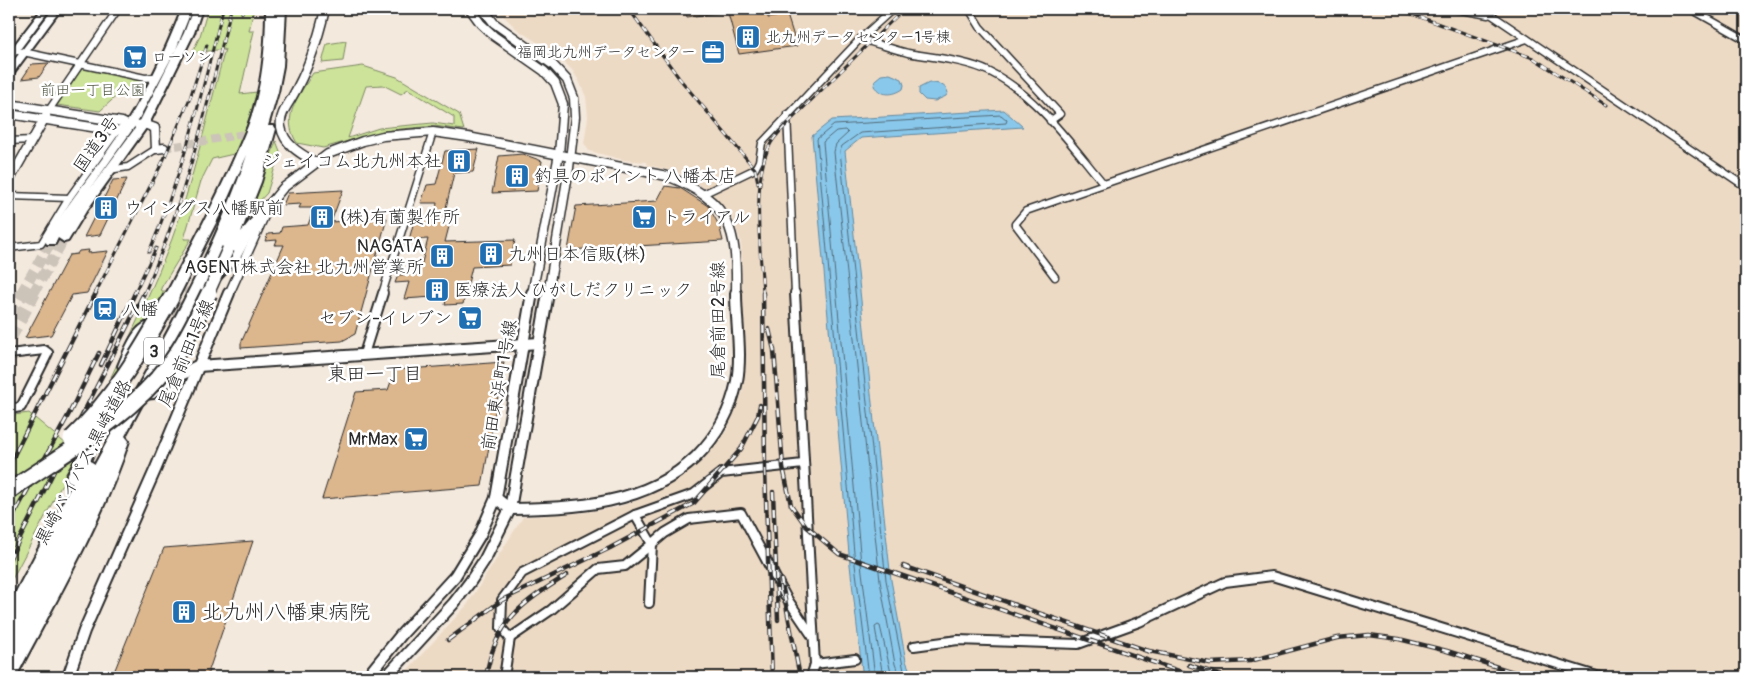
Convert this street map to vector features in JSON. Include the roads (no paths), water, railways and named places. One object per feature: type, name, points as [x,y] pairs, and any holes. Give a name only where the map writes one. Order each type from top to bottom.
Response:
[{"type":"highway","name":"国道3号","points":[[51,241],[69,211],[130,126],[171,48],[187,9]]},
{"type":"highway","name":"国道3号","points":[[64,238],[81,210],[144,124],[189,34],[198,9]]},
{"type":"highway","name":"黒崎バイパス;黒崎道路","points":[[10,618],[72,499],[197,270],[229,200],[253,127],[268,67],[271,43],[271,9]]},
{"type":"highway","name":"黒崎バイパス;黒崎道路","points":[[9,652],[64,535],[220,243],[252,161],[273,92],[278,66],[282,9]]},
{"type":"highway","points":[[9,491],[112,419],[148,388],[160,375],[185,338],[228,250],[263,159],[272,119],[278,66]]},
{"type":"highway","points":[[9,482],[72,438],[94,417],[124,379],[170,304],[218,207],[253,127]]},
{"type":"highway","points":[[212,279],[235,255],[250,227],[269,205]]},
{"type":"highway","points":[[10,618],[41,544],[111,404],[134,345],[170,304]]},
{"type":"highway","points":[[9,673],[98,502],[112,471],[126,429],[136,410],[148,395],[164,382],[198,366]]},
{"type":"main road","points":[[9,58],[12,50],[46,9]]},
{"type":"main road","points":[[9,73],[56,9]]},
{"type":"street","points":[[9,181],[49,110],[118,9]]},
{"type":"street","points":[[315,162],[299,153],[289,144],[277,127],[317,47],[325,9]]},
{"type":"street","name":"前田東浜町1号線","points":[[367,677],[401,635],[455,576],[480,535],[496,498],[559,154],[563,104],[555,83],[544,71],[480,24],[470,9]]},
{"type":"street","name":"前田東浜町1号線","points":[[386,677],[454,603],[470,582],[510,510],[520,463],[570,156],[574,98],[567,80],[553,65],[494,23],[483,9]]},
{"type":"street","points":[[703,194],[755,170],[759,161],[762,142],[860,39],[893,9]]},
{"type":"street","points":[[969,9],[980,27],[1060,114],[1050,122]]},
{"type":"street","points":[[1456,9],[1493,16]]},
{"type":"street","points":[[1482,9],[1746,187]]},
{"type":"street","points":[[1691,9],[1746,40]]},
{"type":"street","points":[[860,39],[904,52],[968,64],[990,72],[1010,84],[1050,122],[1104,184]]},
{"type":"street","points":[[1055,277],[1014,224],[1026,211],[1527,39]]},
{"type":"street","points":[[12,50],[145,78],[156,77]]},
{"type":"street","points":[[9,104],[122,122],[130,126]]},
{"type":"street","points":[[9,114],[117,131],[130,126],[144,124],[155,128],[160,149],[128,167],[110,170]]},
{"type":"street","points":[[787,114],[803,464],[815,664],[811,677]]},
{"type":"street","points":[[9,248],[41,244],[69,198],[117,131]]},
{"type":"street","points":[[364,354],[432,132]]},
{"type":"street","name":"尾倉前田1号線","points":[[68,677],[84,632],[156,468],[198,366],[269,205],[283,188],[328,154],[370,139],[403,133],[432,132],[570,156]]},
{"type":"street","points":[[9,141],[33,140]]},
{"type":"street","name":"尾倉前田2号線","points":[[510,510],[611,502],[637,494],[683,468],[705,449],[719,429],[731,404],[738,375],[734,245],[727,220],[718,206],[688,184],[667,176],[570,156]]},
{"type":"street","points":[[9,196],[69,198]]},
{"type":"street","points":[[198,366],[539,343]]},
{"type":"street","points":[[9,354],[44,350],[48,353],[21,407],[9,409]]},
{"type":"street","points":[[510,638],[501,628],[502,600],[522,573],[634,515],[694,494],[721,473],[803,464]]},
{"type":"street","points":[[496,498],[510,510]]},
{"type":"street","points":[[504,677],[510,638],[551,610],[598,569],[625,566],[665,533],[689,519],[741,513],[786,597],[813,637]]},
{"type":"street","points":[[634,515],[652,544],[649,603]]},
{"type":"street","points":[[914,646],[958,640],[1078,644],[1139,622],[1225,582],[1272,576],[1600,677]]},
{"type":"street","points":[[815,664],[855,659]]},
{"type":"water","points":[[890,74],[902,79],[903,89],[891,94],[880,92],[874,86],[875,80],[881,75]]},
{"type":"water","points":[[929,83],[943,86],[948,93],[946,96],[935,101],[925,100],[919,94],[919,88]]},
{"type":"water","points":[[1004,110],[1023,127],[861,138],[845,151],[891,580],[906,661],[910,671],[1172,674],[1182,677],[864,677],[850,565],[812,136],[832,120]]},
{"type":"tunnel","points":[[164,148],[256,132]]},
{"type":"tunnel","points":[[33,294],[64,238]]},
{"type":"tunnel","points":[[21,294],[51,241]]},
{"type":"tunnel","points":[[191,294],[198,289]]},
{"type":"tunnel","points":[[9,317],[22,293]]},
{"type":"tunnel","points":[[9,339],[34,293]]},
{"type":"tunnel","points":[[169,311],[192,293]]},
{"type":"railway","points":[[149,252],[182,163],[223,9]]},
{"type":"railway","points":[[144,294],[172,225],[194,154],[231,9]]},
{"type":"railway","points":[[242,13],[243,9]]},
{"type":"railway","points":[[629,9],[679,78],[755,169],[758,183]]},
{"type":"railway","points":[[763,294],[759,239],[759,197],[764,160],[770,145],[787,124],[904,9]]},
{"type":"railway","points":[[1398,9],[1533,58],[1606,105]]},
{"type":"railway","points":[[95,294],[164,159],[190,98],[207,45]]},
{"type":"railway","points":[[134,294],[156,248]]},
{"type":"railway","points":[[9,465],[96,293]]},
{"type":"railway","points":[[101,365],[135,293]]},
{"type":"railway","points":[[9,560],[144,293]]},
{"type":"railway","points":[[763,293],[765,469],[772,677]]},
{"type":"railway","points":[[769,329],[774,350],[783,467],[791,505],[806,526],[839,554],[1196,677]]},
{"type":"railway","points":[[9,524],[70,412],[99,353]]},
{"type":"railway","points":[[448,640],[502,600],[610,548],[694,503],[741,449],[758,416],[760,405]]},
{"type":"railway","points":[[773,492],[778,620]]},
{"type":"railway","points":[[903,566],[1147,651]]},
{"type":"railway","points":[[486,677],[496,641],[513,616],[537,595],[567,575]]},
{"type":"railway","points":[[781,579],[800,677]]},
{"type":"railway","points":[[1147,651],[1210,663],[1250,661],[1337,638],[1369,635],[1399,639],[1447,651],[1529,677]]},
{"type":"railway","points":[[1147,651],[1151,652]]},
{"type":"railway","points":[[1189,665],[1226,677]]},
{"type":"place","name":"北九州データセンター1号棟","points":[[748,37]]},
{"type":"place","name":"福岡北九州データセンター","points":[[713,52]]},
{"type":"place","name":"ローソン","points":[[135,57]]},
{"type":"place","name":"ジェイコム北九州本社","points":[[459,161]]},
{"type":"place","name":"釣具のポイント 八幡本店","points":[[517,176]]},
{"type":"place","name":"ウイングス八幡駅前","points":[[106,208]]},
{"type":"place","name":"(株)有薗製作所","points":[[322,217]]},
{"type":"place","name":"トライアル","points":[[644,217]]},
{"type":"place","name":"九州日本信販(株)","points":[[491,254]]},
{"type":"place","name":"NAGATA AGENT株式会社 北九州営業所","points":[[442,256]]},
{"type":"place","name":"医療法人 ひがしだクリニック","points":[[437,290]]},
{"type":"place","name":"八幡","points":[[105,309]]},
{"type":"place","name":"セブン-イレブン","points":[[470,318]]},
{"type":"place","name":"MrMax","points":[[416,439]]},
{"type":"place","name":"北九州八幡東病院","points":[[184,612]]},
{"type":"district","name":"東田一丁目","points":[[375,373]]},
{"type":"park label","name":"前田一丁目公園","points":[[93,90]]}]
